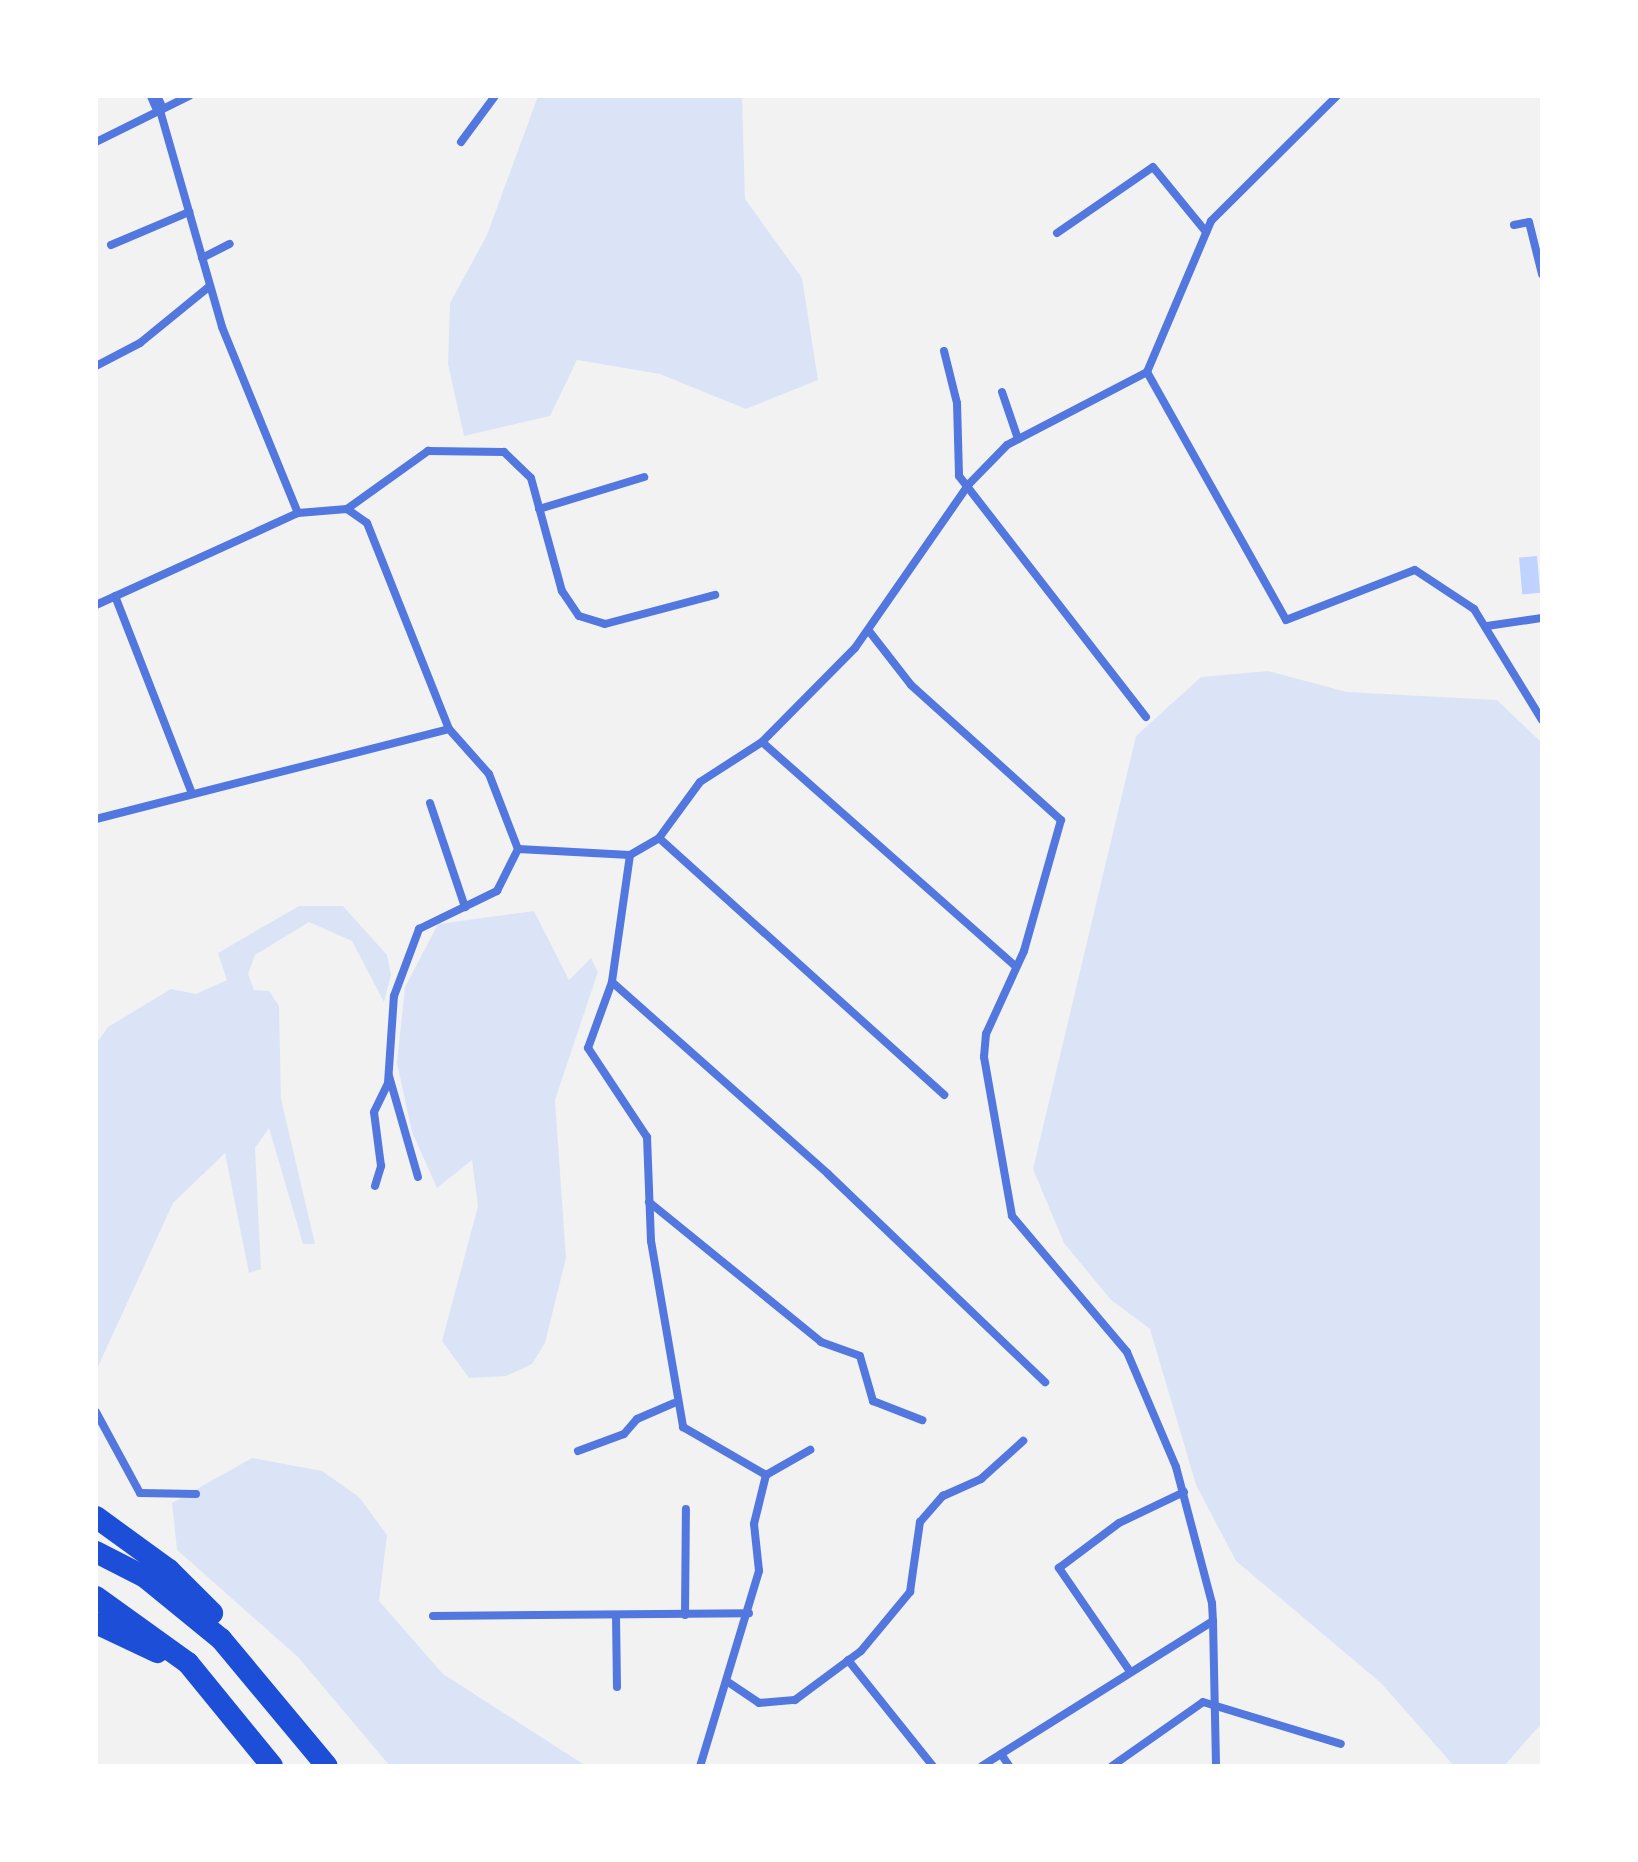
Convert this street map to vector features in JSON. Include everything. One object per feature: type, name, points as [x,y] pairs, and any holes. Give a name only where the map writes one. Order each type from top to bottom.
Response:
[{"type":"highway","points":[[96,1517],[188,1588],[327,1766]]},
{"type":"highway","points":[[96,1552],[185,1606],[286,1713]]},
{"type":"highway","points":[[96,1597],[188,1663],[272,1766]]},
{"type":"highway","points":[[96,1623],[164,1657],[251,1740]]},
{"type":"street","points":[[96,142],[156,102],[189,96]]},
{"type":"street","points":[[461,142],[495,96]]},
{"type":"street","points":[[518,849],[630,855],[659,838],[700,782],[762,742],[869,631],[969,484],[1018,439],[1147,372],[1206,232],[1337,96]]},
{"type":"street","points":[[156,102],[210,286],[298,513]]},
{"type":"street","points":[[1057,233],[1153,167],[1206,232]]},
{"type":"street","points":[[111,245],[189,212]]},
{"type":"street","points":[[1514,225],[1529,222],[1542,274]]},
{"type":"street","points":[[202,258],[230,244]]},
{"type":"street","points":[[96,366],[140,343],[210,286]]},
{"type":"street","points":[[944,351],[957,403],[959,476],[969,484],[1146,717]]},
{"type":"street","points":[[1147,372],[1286,620],[1415,570],[1487,626],[1542,720]]},
{"type":"street","points":[[1002,392],[1018,439]]},
{"type":"street","points":[[96,605],[298,513],[347,509],[428,451],[512,455],[527,470],[562,591],[579,616],[605,624],[715,595]]},
{"type":"street","points":[[539,509],[644,477]]},
{"type":"street","points":[[347,509],[367,523],[449,729],[489,774],[518,849],[497,891],[419,929],[394,996],[389,1075],[374,1112],[381,1166],[375,1186]]},
{"type":"street","points":[[115,596],[191,791]]},
{"type":"street","points":[[1487,626],[1542,618]]},
{"type":"street","points":[[869,631],[911,685],[1061,820],[1016,967],[986,1034],[984,1057],[1012,1216],[1127,1352],[1184,1492],[1213,1621],[1216,1766]]},
{"type":"street","points":[[96,819],[191,791],[449,729]]},
{"type":"street","points":[[762,742],[1016,967]]},
{"type":"street","points":[[430,803],[465,907]]},
{"type":"street","points":[[659,838],[944,1095]]},
{"type":"street","points":[[630,855],[612,982],[588,1048],[642,1123],[674,1403],[683,1427],[766,1475]]},
{"type":"street","points":[[612,982],[828,1174],[1045,1382]]},
{"type":"street","points":[[389,1075],[418,1177]]},
{"type":"street","points":[[649,1202],[821,1342],[860,1356],[873,1401],[922,1420]]},
{"type":"street","points":[[578,1451],[624,1434],[637,1419],[674,1403]]},
{"type":"street","points":[[96,1412],[140,1493],[196,1494]]},
{"type":"street","points":[[728,1682],[759,1703],[795,1700],[848,1660],[910,1592],[920,1522],[943,1496],[981,1479],[1023,1441]]},
{"type":"street","points":[[700,1766],[749,1613],[759,1571],[754,1524],[766,1475],[810,1450]]},
{"type":"street","points":[[1129,1670],[1059,1568],[1119,1523],[1184,1492]]},
{"type":"street","points":[[685,1615],[686,1509]]},
{"type":"street","points":[[433,1616],[749,1613]]},
{"type":"street","points":[[616,1616],[617,1687]]},
{"type":"street","points":[[982,1766],[1129,1670],[1213,1621]]},
{"type":"street","points":[[848,1660],[933,1766]]},
{"type":"street","points":[[1213,1701],[1341,1744]]},
{"type":"street","points":[[1112,1766],[1213,1701]]},
{"type":"street","points":[[1001,1754],[1009,1766]]},
{"type":"shaded area","points":[[538,96],[742,96],[745,199],[802,278],[818,380],[746,409],[660,374],[577,360],[550,416],[464,436],[448,364],[450,303],[487,235]]},
{"type":"shaded area","points":[[1268,671],[1347,692],[1497,700],[1542,743],[1542,1723],[1504,1766],[1454,1766],[1381,1683],[1236,1561],[1196,1485],[1150,1329],[1111,1300],[1064,1243],[1033,1169],[1136,736],[1201,677]]},
{"type":"shaded area","points":[[299,906],[343,906],[387,955],[391,975],[384,1002],[352,941],[309,922],[255,955],[248,974],[254,990],[269,991],[279,1006],[281,1099],[315,1244],[303,1244],[269,1128],[255,1148],[261,1269],[249,1273],[225,1153],[173,1203],[96,1371],[96,1044],[108,1027],[171,989],[196,994],[227,980],[218,953]]},
{"type":"shaded area","points":[[534,911],[569,980],[591,958],[598,972],[555,1100],[566,1258],[545,1343],[532,1364],[506,1376],[469,1378],[442,1341],[478,1206],[472,1160],[437,1188],[412,1132],[397,1063],[405,987],[438,924]]},
{"type":"shaded area","points":[[252,1458],[322,1471],[359,1497],[387,1535],[379,1601],[443,1674],[586,1766],[390,1766],[298,1657],[177,1550],[172,1503]]},
{"type":"water","points":[[1537,556],[1540,593],[1522,594],[1519,558]]}]
